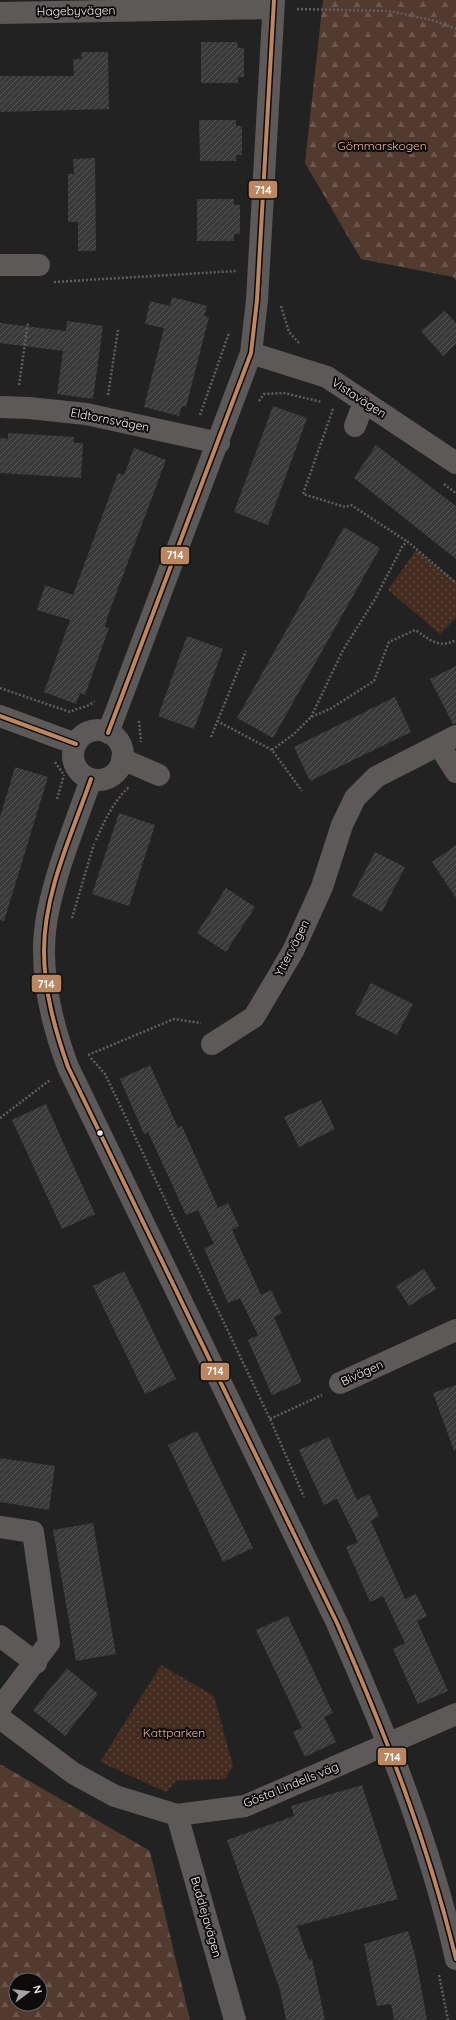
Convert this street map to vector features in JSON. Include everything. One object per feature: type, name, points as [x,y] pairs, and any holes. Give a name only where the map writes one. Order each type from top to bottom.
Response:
[{"type":"street","name":"Hagebyvägen","points":[[0,13],[273,4]]},
{"type":"street","points":[[108,733],[219,443],[251,353],[257,300],[273,4]]},
{"type":"street","points":[[0,265],[39,265]]},
{"type":"street","name":"Vistavägen","points":[[251,353],[327,377],[456,463]]},
{"type":"street","points":[[355,426],[364,402]]},
{"type":"street","name":"Eldtornsvägen","points":[[8,407],[68,412],[104,417],[219,443]]},
{"type":"street","points":[[0,716],[76,744]]},
{"type":"street","points":[[94,731],[108,733],[119,743],[122,759],[120,767],[112,776],[104,779],[91,779],[83,775],[77,769],[73,755],[76,744],[81,737],[94,731]]},
{"type":"street","points":[[447,741],[456,772]]},
{"type":"street","name":"Yttervägen","points":[[212,1044],[254,1017],[285,964],[322,887],[342,824],[355,798],[376,778],[447,741]]},
{"type":"street","points":[[122,759],[159,775]]},
{"type":"street","points":[[91,779],[55,883],[47,921],[44,952],[46,983],[56,1036],[68,1067],[337,1623],[389,1744],[425,1846],[456,1958]]},
{"type":"street","name":"Bivägen","points":[[340,1383],[456,1330]]},
{"type":"street","points":[[0,1527],[33,1532],[49,1643],[36,1663],[0,1708]]},
{"type":"street","points":[[0,1636],[36,1663]]},
{"type":"street","name":"Gösta Lindells väg","points":[[0,1718],[73,1773],[115,1796],[177,1815],[245,1806],[456,1714]]},
{"type":"street","name":"Buddlejavägen","points":[[177,1815],[236,2020]]},
{"type":"path","points":[[295,9],[390,11],[435,21],[456,29]]},
{"type":"path","points":[[52,283],[241,270]]},
{"type":"path","points":[[8,407],[28,323]]},
{"type":"path","points":[[104,417],[118,330]]},
{"type":"path","points":[[193,437],[230,330]]},
{"type":"path","points":[[334,409],[303,494],[345,507],[351,505],[408,542],[456,583]]},
{"type":"path","points":[[272,750],[294,734],[311,717],[343,650],[375,599],[403,546],[408,542]]},
{"type":"path","points":[[311,717],[330,709],[374,681],[389,642],[415,630],[438,645],[449,644],[456,640]]},
{"type":"path","points":[[211,737],[246,651]]},
{"type":"path","points":[[0,688],[70,712],[79,707],[86,708],[94,702],[96,695]]},
{"type":"path","points":[[217,721],[272,750],[302,791]]},
{"type":"path","points":[[50,759],[54,760],[64,775],[66,781]]},
{"type":"path","points":[[0,1118],[68,1067],[88,1055],[174,1019],[214,1025],[212,1044]]},
{"type":"path","name":"Bivägen","points":[[270,1419],[324,1394],[340,1383]]},
{"type":"green space","name":"Gömmarskogen","points":[[323,0],[456,0],[456,281],[453,277],[361,259],[305,163]]},
{"type":"green space","points":[[416,550],[456,582],[456,618],[440,634],[388,590]]},
{"type":"green space","name":"Kattparken","points":[[161,1665],[214,1696],[233,1766],[225,1779],[176,1781],[166,1792],[100,1762]]},
{"type":"green space","points":[[0,1764],[150,1851],[190,2020],[0,2020]]},
{"type":"building","points":[[201,42],[237,42],[238,48],[244,48],[244,77],[238,77],[238,83],[201,83]]},
{"type":"building","points":[[81,52],[108,52],[109,109],[0,112],[0,76],[74,76],[73,59],[82,59]]},
{"type":"building","points":[[199,120],[236,120],[236,126],[242,126],[242,155],[236,155],[236,161],[200,161]]},
{"type":"building","points":[[95,158],[96,251],[78,251],[78,222],[68,222],[68,174],[74,174],[73,159]]},
{"type":"building","points":[[197,199],[234,199],[234,205],[240,205],[240,234],[234,234],[234,241],[197,241]]},
{"type":"building","points":[[172,297],[207,306],[204,316],[209,317],[186,407],[182,406],[179,416],[144,407],[164,328],[145,324],[150,301],[170,306]]},
{"type":"building","points":[[445,311],[456,323],[456,344],[443,356],[421,331]]},
{"type":"building","points":[[67,321],[103,326],[93,399],[57,394],[63,351],[0,343],[0,323],[66,331]]},
{"type":"building","points":[[273,406],[307,418],[268,525],[234,512]]},
{"type":"building","points":[[8,433],[74,437],[74,443],[83,443],[81,478],[0,473],[0,438],[8,439]]},
{"type":"building","points":[[376,445],[456,506],[456,559],[354,478]]},
{"type":"building","points":[[134,448],[166,460],[107,618],[105,627],[109,628],[85,695],[80,693],[76,704],[44,692],[70,620],[37,610],[45,585],[73,595],[118,473],[124,475]]},
{"type":"building","points":[[344,527],[380,548],[273,738],[237,718]]},
{"type":"building","points":[[187,636],[223,649],[194,729],[158,716]]},
{"type":"building","points":[[456,666],[456,724],[453,724],[430,679]]},
{"type":"building","points":[[395,697],[411,732],[310,781],[294,747]]},
{"type":"building","points":[[15,767],[48,777],[4,921],[0,920],[0,817]]},
{"type":"building","points":[[119,813],[155,825],[129,906],[92,894]]},
{"type":"building","points":[[456,845],[456,898],[432,862]]},
{"type":"building","points":[[375,852],[405,867],[382,912],[352,896]]},
{"type":"building","points":[[226,888],[255,907],[226,952],[197,933]]},
{"type":"building","points":[[371,983],[413,1004],[397,1035],[355,1014]]},
{"type":"building","points":[[150,1065],[178,1128],[182,1126],[218,1208],[228,1203],[239,1226],[232,1230],[261,1295],[271,1290],[282,1313],[274,1317],[302,1382],[272,1395],[248,1340],[258,1335],[240,1298],[228,1303],[204,1248],[214,1244],[198,1210],[186,1215],[148,1132],[144,1134],[120,1079]]},
{"type":"building","points":[[321,1100],[335,1129],[299,1147],[284,1117]]},
{"type":"building","points":[[46,1104],[95,1214],[62,1229],[12,1120]]},
{"type":"building","points":[[424,1269],[436,1289],[409,1306],[396,1286]]},
{"type":"building","points":[[124,1271],[176,1379],[145,1394],[93,1286]]},
{"type":"building","points":[[456,1385],[456,1450],[454,1451],[433,1393]]},
{"type":"building","points":[[197,1431],[253,1548],[223,1562],[168,1445]]},
{"type":"building","points":[[329,1437],[357,1500],[369,1494],[379,1516],[371,1521],[405,1599],[416,1594],[427,1616],[417,1621],[448,1691],[418,1704],[393,1649],[405,1643],[383,1596],[370,1602],[346,1547],[358,1542],[337,1499],[324,1505],[299,1450]]},
{"type":"building","points":[[0,1458],[55,1466],[49,1510],[0,1502]]},
{"type":"building","points":[[93,1523],[116,1654],[76,1661],[53,1530]]},
{"type":"building","points":[[288,1616],[333,1713],[324,1717],[336,1742],[305,1757],[293,1732],[302,1728],[256,1630]]},
{"type":"building","points":[[67,1668],[98,1694],[65,1736],[33,1710]]},
{"type":"building","points":[[362,1785],[398,1899],[297,1926],[309,1960],[312,1959],[325,2020],[286,2020],[280,1990],[227,1840],[294,1816],[291,1806]]},
{"type":"building","points":[[408,1931],[416,1959],[427,2020],[394,2020],[391,2004],[377,2006],[364,1944]]},
{"type":"transit line","name":"714","points":[[108,733],[251,353],[257,300],[274,0]]},
{"type":"transit line","name":"714","points":[[0,716],[76,744]]},
{"type":"transit line","name":"714","points":[[91,779],[60,864],[45,929],[44,966],[48,996],[59,1039],[68,1067],[337,1623],[372,1706],[419,1831],[445,1916],[456,1959]]}]
